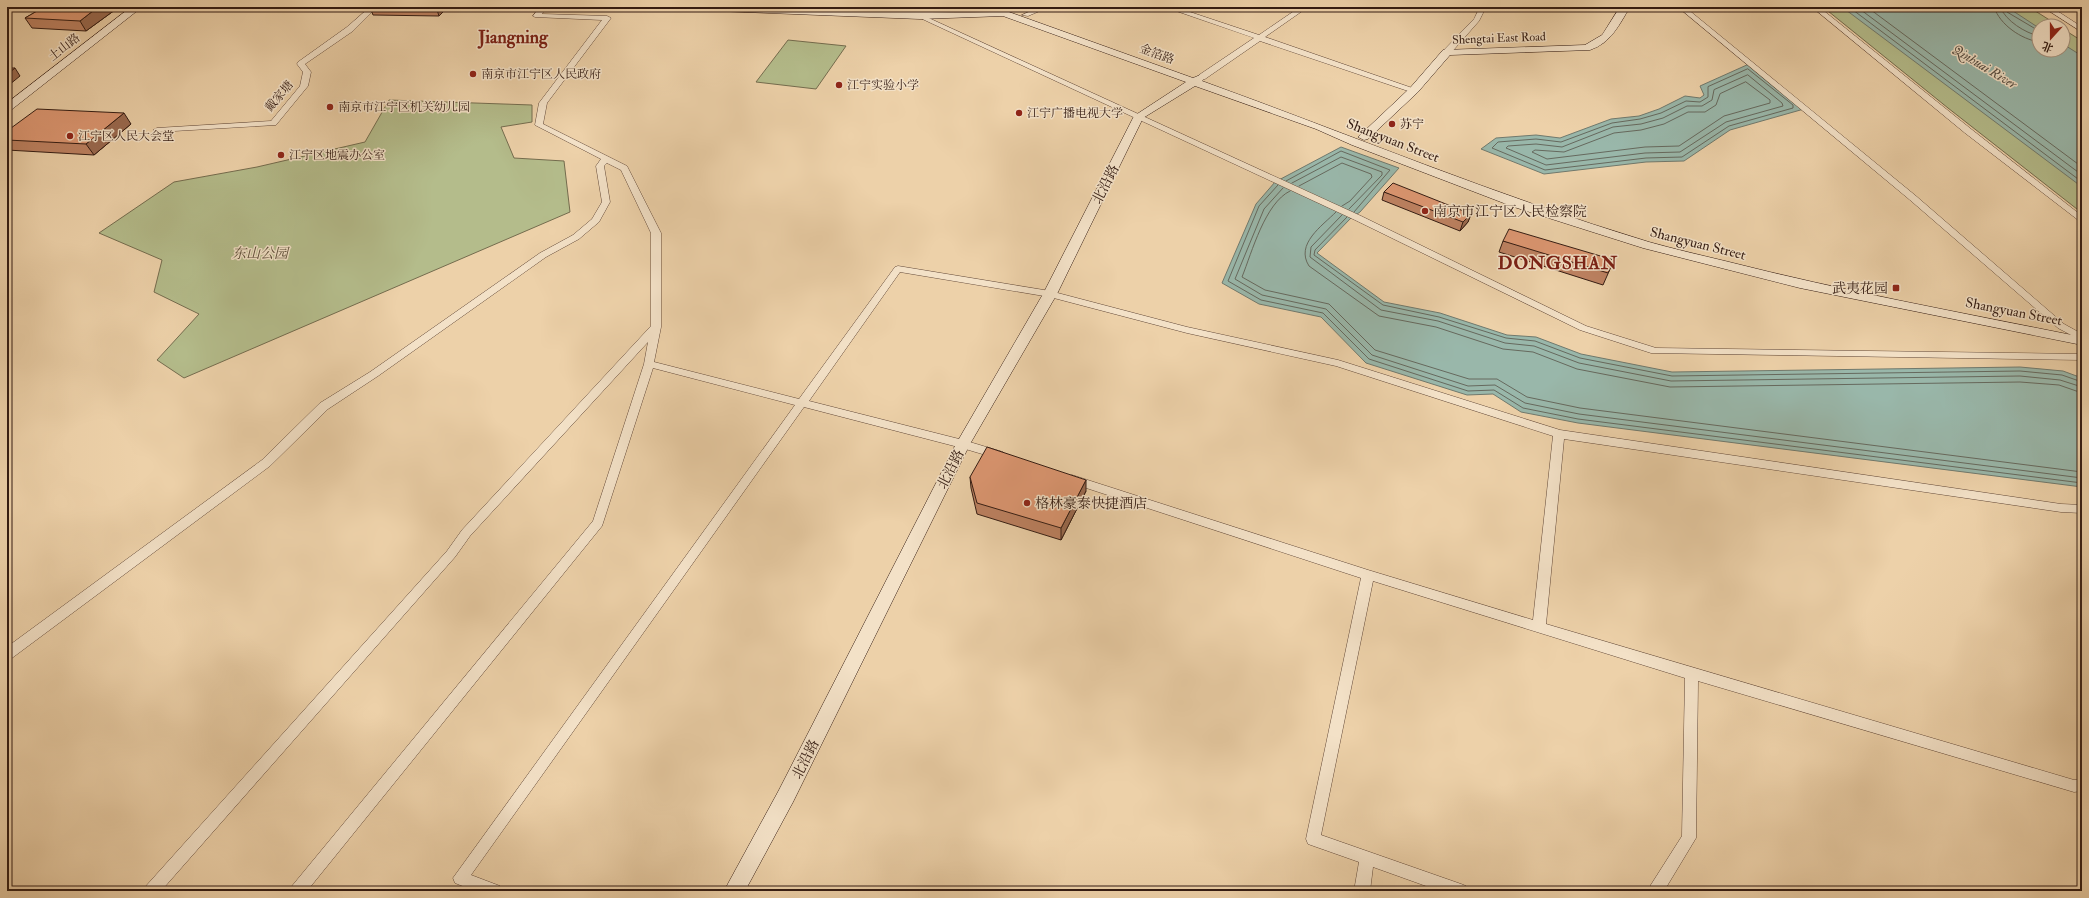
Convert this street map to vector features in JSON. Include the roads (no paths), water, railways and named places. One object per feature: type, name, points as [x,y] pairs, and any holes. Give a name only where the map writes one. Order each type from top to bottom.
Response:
[{"type":"main road","name":"土山路","points":[[7,108],[138,7]]},
{"type":"main road","points":[[692,7],[920,16],[1006,10]]},
{"type":"main road","points":[[835,7],[921,11],[986,7]]},
{"type":"main road","name":"金箔路","points":[[986,7],[1026,15],[1198,79]]},
{"type":"main road","name":"Shengtai East Road","points":[[1364,137],[1414,90],[1447,52],[1586,48],[1597,46],[1603,42],[1626,7]]},
{"type":"main road","name":"金箔路","points":[[1006,10],[1323,124]]},
{"type":"main road","points":[[1139,116],[1198,79]]},
{"type":"main road","name":"北沿路","points":[[734,891],[786,796],[963,444],[1050,294],[1139,116]]},
{"type":"main road","name":"Shangyuan Street","points":[[1323,124],[1364,137],[1523,197],[1650,237],[1800,275],[2082,330]]},
{"type":"main road","name":"Shangyuan Street","points":[[1323,124],[1356,143],[1518,204],[1647,246],[1800,284],[2082,339]]},
{"type":"street","name":"戴家塘","points":[[157,130],[273,122],[304,86],[307,72],[301,64],[350,29],[374,7]]},
{"type":"street","points":[[297,891],[598,523],[649,364],[656,327],[656,233],[624,168],[539,125],[543,103],[607,18],[537,16],[543,7]]},
{"type":"street","points":[[1026,15],[1046,7]]},
{"type":"street","points":[[1168,7],[1414,90]]},
{"type":"street","points":[[1198,79],[1261,38],[1304,7]]},
{"type":"street","points":[[1447,52],[1477,20],[1484,7]]},
{"type":"street","points":[[1681,7],[1913,198],[2061,326],[2082,339]]},
{"type":"street","points":[[1815,7],[1968,131],[2082,220]]},
{"type":"street","points":[[2046,7],[2082,30]]},
{"type":"street","points":[[920,16],[1358,218],[1583,328],[1655,351],[2082,357]]},
{"type":"street","points":[[7,654],[266,463],[324,406],[374,374],[543,255],[576,237],[596,220],[606,202],[600,166],[606,158]]},
{"type":"street","points":[[495,891],[460,878],[898,270],[1050,294],[1187,330],[1338,363],[1559,434],[2053,507],[2082,509]]},
{"type":"street","points":[[151,891],[451,554],[466,533],[656,327]]},
{"type":"street","points":[[649,364],[801,404],[963,444],[1008,458]]},
{"type":"street","points":[[1539,628],[1559,434]]},
{"type":"street","points":[[1061,475],[1368,575],[1539,628],[2074,786],[2082,785]]},
{"type":"street","points":[[1368,575],[1313,839],[1461,891]]},
{"type":"street","points":[[1655,891],[1689,838],[1692,674]]},
{"type":"street","points":[[1362,891],[1367,858]]},
{"type":"water","name":"Qinhuai River","points":[[1842,7],[2007,7],[2031,23],[2031,58],[2071,58],[2071,49],[2082,56],[2082,187]]},
{"type":"water","points":[[1749,64],[1804,109],[1730,130],[1684,161],[1646,162],[1544,174],[1481,149],[1496,138],[1536,135],[1560,138],[1611,119],[1639,116],[1659,109],[1685,96],[1700,98],[1704,95],[1700,86]]},
{"type":"water","points":[[1341,147],[1399,168],[1360,212],[1351,218],[1317,253],[1384,302],[1440,313],[1507,335],[1536,337],[1581,354],[1672,372],[2020,367],[2063,371],[2082,378],[2082,487],[1578,423],[1521,412],[1493,394],[1467,395],[1366,363],[1321,317],[1259,304],[1222,283],[1256,204],[1275,182]]},
{"type":"place","name":"南京市江宁区人民政府","points":[[473,74]]},
{"type":"place","name":"江宁实验小学","points":[[839,85]]},
{"type":"place","name":"南京市江宁区机关幼儿园","points":[[330,107]]},
{"type":"place","name":"江宁广播电视大学","points":[[1019,113]]},
{"type":"place","name":"苏宁","points":[[1392,124]]},
{"type":"place","name":"江宁区人民大会堂","points":[[70,136]]},
{"type":"place","name":"江宁区地震办公室","points":[[281,155]]},
{"type":"place","name":"南京市江宁区人民检察院","points":[[1425,211]]},
{"type":"place","name":"武夷花园","points":[[1896,288]]},
{"type":"place","name":"格林豪泰快捷酒店","points":[[1027,503]]},
{"type":"district","name":"Jiangning","points":[[513,37]]},
{"type":"district","name":"DONGSHAN","points":[[1558,263]]},
{"type":"park label","name":"东山公园","points":[[260,253]]}]
